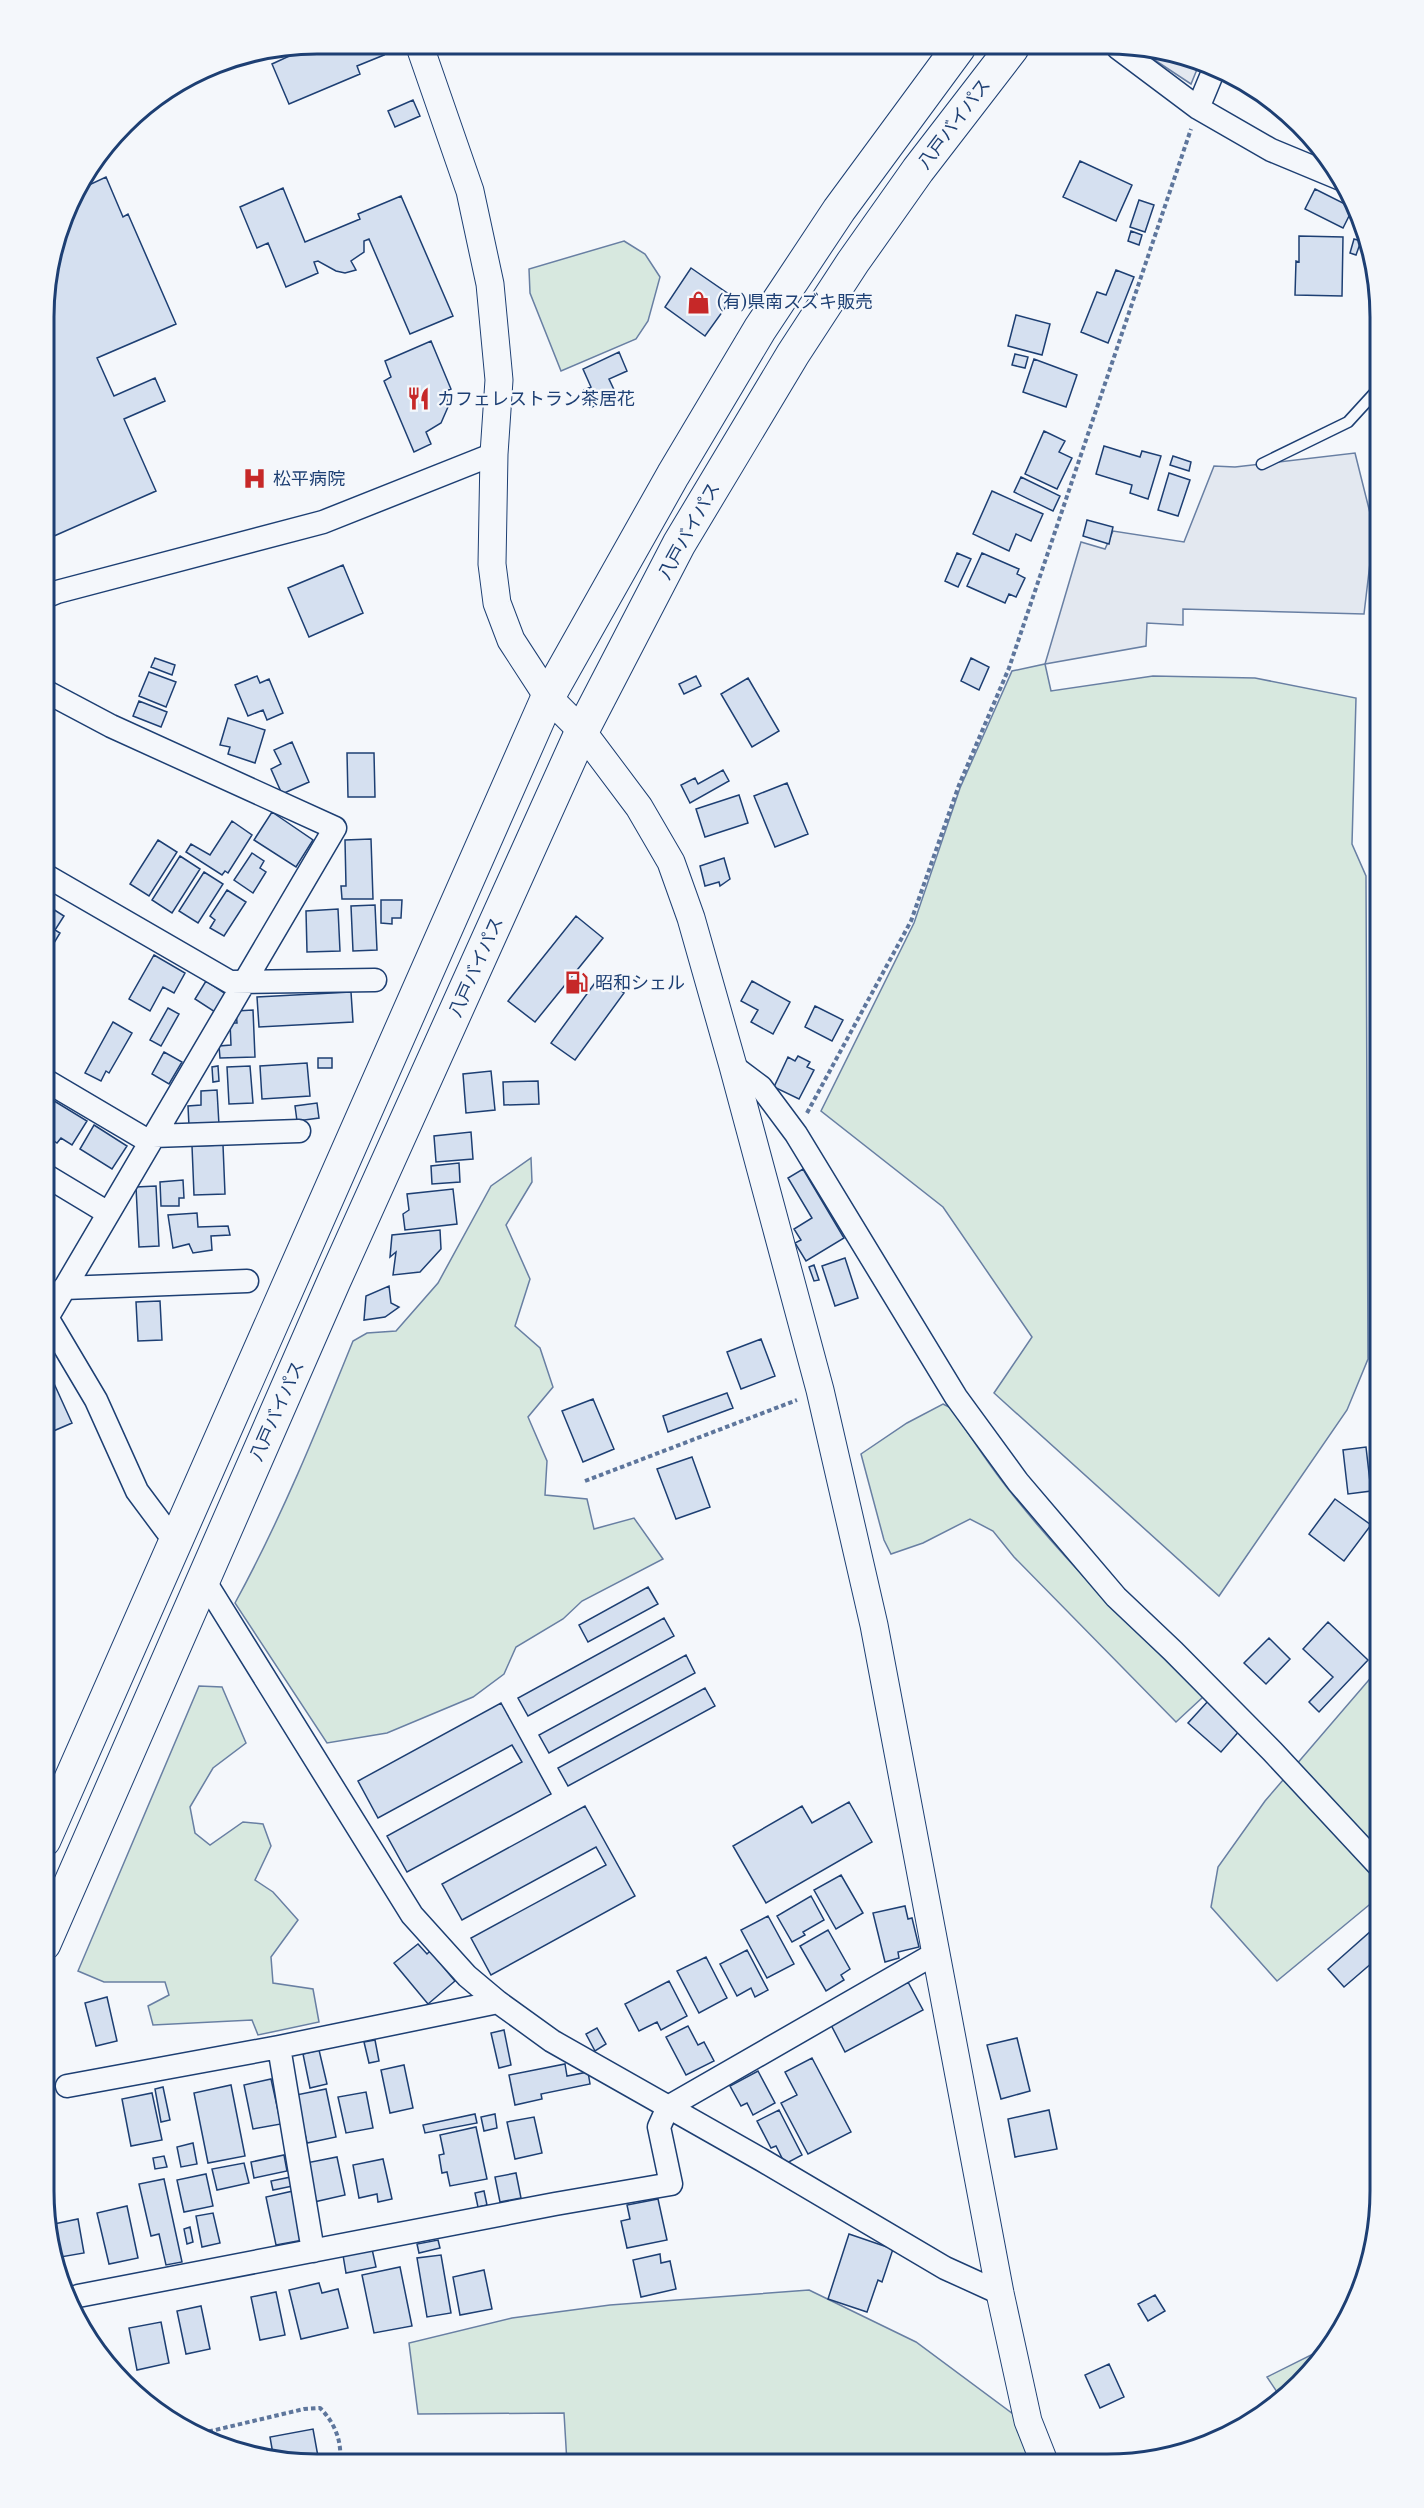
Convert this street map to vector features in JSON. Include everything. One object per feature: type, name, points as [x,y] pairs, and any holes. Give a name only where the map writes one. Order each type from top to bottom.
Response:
[{"type":"highway","points":[[54,1817],[548,697],[673,475],[760,329],[839,210],[953,54]]},
{"type":"highway","name":"八戸バイパス","points":[[54,1921],[334,1281],[582,731],[680,544],[793,354],[853,262],[911,180],[1007,54]]},
{"type":"street","points":[[422,54],[470,191],[490,284],[499,380],[494,454],[492,564],[497,603],[511,640],[548,697],[582,731],[639,807],[672,862],[691,918],[819,1390],[874,1625],[1000,2293],[1029,2421],[1041,2454]]},
{"type":"street","points":[[1128,55],[1198,108],[1271,150],[1327,173]]},
{"type":"street","points":[[1198,108],[1211,76]]},
{"type":"street","points":[[54,593],[323,522],[494,454]]},
{"type":"street","points":[[54,696],[111,726],[335,828],[54,1304]]},
{"type":"street","points":[[54,880],[230,982],[375,980]]},
{"type":"street","points":[[733,1066],[761,1087],[796,1134],[957,1397],[1018,1482],[1116,1597],[1272,1751],[1370,1856]]},
{"type":"street","points":[[54,1085],[152,1139],[299,1131]]},
{"type":"street","points":[[54,1180],[108,1213]]},
{"type":"street","points":[[64,1288],[247,1281]]},
{"type":"street","points":[[54,1329],[96,1400],[137,1491],[175,1542]]},
{"type":"street","points":[[204,1580],[412,1915],[467,1976],[498,2002],[552,2040],[945,2268],[1000,2293]]},
{"type":"street","points":[[78,2296],[671,2184],[659,2127],[668,2107],[936,1953]]},
{"type":"street","points":[[67,2086],[279,2047],[498,2002]]},
{"type":"street","points":[[279,2047],[313,2251]]},
{"type":"lane","points":[[1262,464],[1348,422],[1370,398]]},
{"type":"path","points":[[796,1134],[911,921],[959,785],[1010,668],[1198,108]]},
{"type":"path","points":[[585,1481],[819,1390]]},
{"type":"path","points":[[210,2431],[304,2409],[320,2408],[333,2420],[341,2454]]},
{"type":"shaded area","points":[[1151,58],[1197,70],[1191,84]]},
{"type":"shaded area","points":[[624,241],[645,254],[660,277],[648,321],[636,339],[561,371],[530,293],[529,269]]},
{"type":"shaded area","points":[[1355,453],[1370,513],[1370,563],[1364,614],[1183,609],[1183,625],[1147,623],[1146,646],[1045,664],[1081,542],[1105,549],[1113,531],[1184,542],[1214,466],[1235,467]]},
{"type":"shaded area","points":[[1045,664],[1051,691],[1153,676],[1255,678],[1356,698],[1352,844],[1366,876],[1368,1359],[1347,1410],[1219,1596],[994,1393],[1032,1337],[943,1207],[821,1111],[914,923],[960,788],[1012,671]]},
{"type":"shaded area","points":[[531,1158],[532,1182],[506,1225],[530,1279],[515,1326],[540,1348],[553,1387],[528,1417],[547,1461],[545,1495],[587,1499],[594,1529],[634,1518],[663,1559],[582,1601],[563,1619],[516,1647],[504,1674],[473,1697],[387,1733],[327,1743],[235,1603],[283,1507],[353,1341],[367,1333],[396,1331],[438,1283],[491,1186]]},
{"type":"shaded area","points":[[943,1404],[951,1408],[1001,1480],[1054,1544],[1203,1697],[1176,1722],[1014,1557],[993,1531],[970,1519],[923,1543],[891,1554],[884,1540],[861,1454],[907,1423]]},
{"type":"shaded area","points":[[1370,1679],[1370,1904],[1277,1981],[1211,1907],[1218,1867],[1265,1801]]},
{"type":"shaded area","points":[[199,1686],[222,1687],[246,1743],[213,1768],[190,1807],[195,1833],[210,1845],[243,1822],[263,1824],[271,1846],[255,1880],[273,1892],[298,1920],[271,1957],[273,1983],[313,1989],[319,2022],[258,2035],[252,2020],[153,2025],[148,2006],[169,1995],[165,1982],[104,1982],[78,1971]]},
{"type":"shaded area","points":[[809,2290],[916,2342],[1013,2414],[1027,2454],[566,2454],[564,2413],[418,2414],[409,2343],[512,2318],[610,2305]]},
{"type":"shaded area","points":[[1314,2354],[1277,2392],[1267,2377]]},
{"type":"building","points":[[384,55],[357,66],[360,74],[289,104],[272,64],[291,56]]},
{"type":"building","points":[[413,100],[420,116],[395,127],[388,111]]},
{"type":"building","points":[[1080,161],[1132,185],[1116,221],[1063,197]]},
{"type":"building","points":[[106,177],[123,217],[128,214],[176,324],[97,358],[114,396],[155,378],[165,401],[124,419],[156,491],[54,536],[56,283],[68,233],[90,185]]},
{"type":"building","points":[[283,188],[305,242],[360,219],[358,214],[401,196],[453,316],[410,334],[369,239],[364,241],[364,252],[351,261],[356,270],[345,273],[336,271],[318,261],[314,262],[318,273],[286,287],[268,243],[257,248],[240,207]]},
{"type":"building","points":[[1315,189],[1344,204],[1350,215],[1343,228],[1305,209]]},
{"type":"building","points":[[1139,200],[1154,205],[1145,232],[1130,227]]},
{"type":"building","points":[[1131,231],[1142,235],[1139,245],[1128,241]]},
{"type":"building","points":[[1299,236],[1343,237],[1342,296],[1295,295]]},
{"type":"building","points":[[1354,239],[1358,240],[1360,245],[1356,255],[1350,253]]},
{"type":"building","name":"(有)県南スズキ販売","points":[[691,268],[733,297],[705,336],[665,307]]},
{"type":"building","points":[[1116,270],[1134,277],[1108,343],[1081,332],[1097,292],[1106,295]]},
{"type":"building","points":[[1016,315],[1050,324],[1042,355],[1008,346]]},
{"type":"building","name":"カフェレストラン茶居花","points":[[431,341],[451,389],[446,391],[448,407],[441,423],[426,432],[431,444],[414,452],[384,381],[391,377],[385,361]]},
{"type":"building","points":[[619,352],[627,371],[609,379],[617,396],[592,407],[584,390],[591,387],[583,369]]},
{"type":"building","points":[[1015,354],[1028,357],[1025,368],[1012,365]]},
{"type":"building","points":[[1034,359],[1077,375],[1066,407],[1023,392]]},
{"type":"building","points":[[1044,431],[1065,441],[1059,452],[1072,458],[1057,489],[1025,474]]},
{"type":"building","points":[[1104,446],[1140,457],[1142,451],[1161,456],[1148,499],[1130,493],[1132,485],[1096,474]]},
{"type":"building","points":[[1173,456],[1191,462],[1189,471],[1170,465]]},
{"type":"building","points":[[1169,473],[1190,480],[1178,516],[1158,510]]},
{"type":"building","points":[[1021,477],[1060,496],[1053,511],[1014,492]]},
{"type":"building","points":[[992,491],[1043,514],[1031,541],[1016,534],[1009,551],[973,534]]},
{"type":"building","points":[[1087,520],[1113,527],[1109,544],[1083,536]]},
{"type":"building","points":[[957,553],[971,559],[958,587],[945,581]]},
{"type":"building","points":[[982,553],[1019,569],[1017,574],[1025,578],[1016,597],[1009,594],[1005,603],[967,586]]},
{"type":"building","points":[[343,565],[363,613],[309,637],[288,588]]},
{"type":"building","points":[[155,658],[175,665],[172,675],[151,667]]},
{"type":"building","points":[[971,658],[989,667],[979,690],[961,681]]},
{"type":"building","points":[[149,672],[176,682],[166,707],[139,696]]},
{"type":"building","points":[[257,676],[260,683],[269,679],[283,713],[267,720],[263,710],[248,716],[235,685]]},
{"type":"building","points":[[696,676],[701,686],[684,694],[679,684]]},
{"type":"building","points":[[748,678],[779,731],[752,747],[721,694]]},
{"type":"building","points":[[139,701],[167,712],[161,727],[133,716]]},
{"type":"building","points":[[228,718],[265,730],[255,763],[228,754],[230,747],[220,745]]},
{"type":"building","points":[[292,742],[309,782],[282,794],[271,769],[281,764],[274,750]]},
{"type":"building","points":[[347,753],[374,753],[375,797],[348,797]]},
{"type":"building","points":[[723,770],[729,781],[690,803],[681,785],[695,778],[698,784]]},
{"type":"building","points":[[787,783],[808,834],[775,847],[754,796]]},
{"type":"building","points":[[739,795],[748,823],[705,837],[696,809]]},
{"type":"building","points":[[272,812],[313,840],[296,867],[254,840]]},
{"type":"building","points":[[232,821],[252,835],[228,873],[225,871],[222,875],[186,852],[191,844],[210,855]]},
{"type":"building","points":[[371,839],[373,899],[342,899],[341,886],[346,886],[345,840]]},
{"type":"building","points":[[158,840],[177,852],[149,896],[130,884]]},
{"type":"building","points":[[252,853],[264,861],[260,868],[266,872],[253,893],[234,880]]},
{"type":"building","points":[[180,856],[200,869],[172,913],[152,900]]},
{"type":"building","points":[[724,858],[730,879],[720,886],[719,882],[705,886],[700,866]]},
{"type":"building","points":[[204,872],[223,884],[198,923],[179,911]]},
{"type":"building","points":[[227,890],[246,902],[224,936],[210,928],[215,920],[210,916]]},
{"type":"building","points":[[381,900],[402,900],[401,918],[392,918],[392,924],[381,923]]},
{"type":"building","points":[[375,905],[377,950],[353,951],[351,906]]},
{"type":"building","points":[[338,909],[340,951],[307,952],[306,911]]},
{"type":"building","points":[[54,910],[64,916],[55,930],[60,933],[54,943]]},
{"type":"building","points":[[576,916],[603,938],[535,1022],[508,1001]]},
{"type":"building","points":[[154,955],[185,973],[174,993],[163,987],[150,1011],[129,999]]},
{"type":"building","points":[[600,976],[624,993],[575,1060],[551,1043]]},
{"type":"building","points":[[206,981],[226,994],[215,1012],[195,999]]},
{"type":"building","points":[[752,981],[790,1002],[773,1034],[751,1022],[758,1010],[741,1001]]},
{"type":"building","points":[[351,992],[353,1022],[259,1027],[257,997]]},
{"type":"building","points":[[815,1006],[843,1020],[832,1041],[805,1027]]},
{"type":"building","points":[[168,1008],[179,1014],[161,1046],[150,1040]]},
{"type":"building","points":[[253,1010],[255,1057],[220,1058],[219,1046],[231,1045],[230,1023],[237,1023],[236,1011]]},
{"type":"building","points":[[113,1022],[132,1033],[109,1073],[106,1071],[101,1081],[85,1073]]},
{"type":"building","points":[[164,1052],[182,1062],[169,1084],[152,1074]]},
{"type":"building","points":[[798,1056],[810,1062],[807,1067],[814,1070],[799,1099],[774,1087],[788,1057],[795,1061]]},
{"type":"building","points":[[318,1058],[332,1058],[332,1068],[318,1068]]},
{"type":"building","points":[[307,1063],[310,1096],[262,1099],[260,1066]]},
{"type":"building","points":[[218,1066],[219,1081],[213,1082],[212,1067]]},
{"type":"building","points":[[250,1066],[253,1103],[229,1104],[227,1067]]},
{"type":"building","points":[[491,1071],[495,1110],[466,1113],[463,1074]]},
{"type":"building","points":[[538,1081],[539,1104],[504,1105],[503,1082]]},
{"type":"building","points":[[217,1090],[219,1125],[189,1126],[188,1106],[201,1105],[201,1091]]},
{"type":"building","points":[[54,1101],[87,1121],[72,1145],[61,1138],[57,1143],[54,1141]]},
{"type":"building","points":[[317,1103],[319,1118],[297,1121],[295,1106]]},
{"type":"building","points":[[94,1125],[127,1146],[112,1169],[80,1149]]},
{"type":"building","points":[[471,1132],[473,1159],[436,1162],[434,1136]]},
{"type":"building","points":[[223,1145],[225,1194],[194,1195],[192,1146]]},
{"type":"building","points":[[459,1163],[460,1182],[432,1184],[431,1166]]},
{"type":"building","points":[[803,1169],[844,1238],[806,1261],[795,1243],[801,1240],[794,1229],[812,1218],[788,1178]]},
{"type":"building","points":[[183,1180],[184,1198],[179,1198],[179,1206],[161,1206],[160,1182]]},
{"type":"building","points":[[156,1186],[159,1246],[139,1247],[136,1187]]},
{"type":"building","points":[[453,1189],[457,1224],[405,1230],[403,1214],[409,1210],[407,1194]]},
{"type":"building","points":[[197,1213],[198,1227],[228,1226],[230,1235],[211,1236],[212,1250],[193,1253],[189,1244],[173,1248],[168,1215]]},
{"type":"building","points":[[440,1230],[441,1249],[420,1272],[393,1275],[396,1252],[390,1257],[392,1235]]},
{"type":"building","points":[[845,1258],[858,1298],[835,1306],[822,1266]]},
{"type":"building","points":[[814,1265],[819,1280],[814,1281],[809,1267]]},
{"type":"building","points":[[389,1286],[391,1303],[399,1307],[385,1317],[364,1320],[366,1296]]},
{"type":"building","points":[[160,1301],[162,1340],[138,1341],[136,1302]]},
{"type":"building","points":[[761,1339],[775,1376],[741,1389],[727,1352]]},
{"type":"building","points":[[54,1384],[72,1423],[54,1431]]},
{"type":"building","points":[[727,1393],[733,1408],[668,1432],[663,1416]]},
{"type":"building","points":[[593,1399],[614,1449],[583,1462],[562,1411]]},
{"type":"building","points":[[1366,1447],[1370,1491],[1348,1494],[1343,1450]]},
{"type":"building","points":[[692,1457],[710,1507],[676,1519],[657,1469]]},
{"type":"building","points":[[1335,1499],[1370,1524],[1344,1561],[1309,1534]]},
{"type":"building","points":[[648,1587],[658,1604],[588,1642],[579,1625]]},
{"type":"building","points":[[664,1618],[674,1636],[528,1716],[518,1698]]},
{"type":"building","points":[[1328,1622],[1368,1660],[1319,1712],[1309,1702],[1333,1677],[1303,1649]]},
{"type":"building","points":[[1269,1638],[1290,1659],[1266,1684],[1244,1663]]},
{"type":"building","points":[[686,1655],[695,1673],[549,1753],[539,1735]]},
{"type":"building","points":[[705,1688],[715,1706],[568,1786],[558,1768]]},
{"type":"building","points":[[1209,1700],[1241,1729],[1221,1752],[1188,1723]]},
{"type":"building","points":[[501,1703],[551,1794],[407,1872],[387,1836],[522,1762],[512,1745],[378,1818],[358,1781]]},
{"type":"building","points":[[849,1802],[872,1842],[766,1903],[733,1846],[802,1806],[812,1823]]},
{"type":"building","points":[[585,1806],[635,1896],[491,1975],[471,1938],[606,1865],[596,1847],[462,1920],[442,1884]]},
{"type":"building","points":[[841,1875],[863,1913],[836,1929],[814,1890]]},
{"type":"building","points":[[811,1896],[824,1920],[803,1932],[805,1935],[792,1942],[777,1916]]},
{"type":"building","points":[[905,1906],[908,1919],[912,1918],[919,1947],[898,1952],[899,1958],[885,1962],[873,1913]]},
{"type":"building","points":[[768,1916],[794,1964],[767,1978],[741,1930]]},
{"type":"building","points":[[828,1930],[850,1969],[841,1975],[844,1980],[826,1991],[800,1946]]},
{"type":"building","points":[[1370,1932],[1370,1965],[1344,1987],[1328,1969]]},
{"type":"building","points":[[418,1944],[427,1954],[430,1951],[455,1981],[428,2004],[394,1963]]},
{"type":"building","points":[[747,1950],[768,1990],[755,1997],[751,1988],[737,1996],[720,1964]]},
{"type":"building","points":[[706,1957],[727,1998],[699,2013],[677,1971]]},
{"type":"building","points":[[669,1981],[687,2016],[661,2030],[657,2022],[639,2031],[625,2004]]},
{"type":"building","points":[[908,1982],[923,2010],[845,2052],[830,2023]]},
{"type":"building","points":[[107,1997],[117,2041],[96,2046],[85,2003]]},
{"type":"building","points":[[688,2026],[698,2045],[704,2042],[714,2061],[686,2075],[666,2037]]},
{"type":"building","points":[[597,2028],[606,2044],[595,2051],[586,2034]]},
{"type":"building","points":[[504,2030],[511,2065],[499,2068],[491,2033]]},
{"type":"building","points":[[1017,2038],[1030,2091],[1001,2099],[987,2045]]},
{"type":"building","points":[[375,2040],[379,2061],[369,2063],[364,2042]]},
{"type":"building","points":[[319,2050],[327,2084],[310,2088],[303,2054]]},
{"type":"building","points":[[812,2058],[851,2132],[808,2154],[781,2103],[797,2095],[785,2072]]},
{"type":"building","points":[[565,2064],[567,2076],[588,2072],[590,2084],[541,2094],[542,2099],[515,2105],[509,2075]]},
{"type":"building","points":[[404,2065],[413,2108],[390,2113],[381,2070]]},
{"type":"building","points":[[758,2071],[775,2103],[753,2115],[747,2103],[741,2106],[730,2086]]},
{"type":"building","points":[[271,2079],[281,2124],[253,2129],[244,2085]]},
{"type":"building","points":[[231,2085],[245,2156],[208,2163],[194,2093]]},
{"type":"building","points":[[163,2087],[170,2120],[161,2122],[155,2089]]},
{"type":"building","points":[[326,2089],[336,2137],[307,2143],[296,2095]]},
{"type":"building","points":[[366,2092],[373,2128],[346,2133],[338,2097]]},
{"type":"building","points":[[152,2093],[162,2140],[131,2146],[122,2099]]},
{"type":"building","points":[[779,2110],[802,2155],[785,2164],[776,2146],[771,2148],[757,2121]]},
{"type":"building","points":[[1049,2110],[1057,2149],[1015,2157],[1008,2119]]},
{"type":"building","points":[[475,2114],[477,2123],[425,2133],[423,2125]]},
{"type":"building","points":[[495,2114],[497,2128],[484,2131],[481,2117]]},
{"type":"building","points":[[534,2117],[542,2153],[515,2159],[507,2122]]},
{"type":"building","points":[[476,2127],[487,2179],[450,2186],[447,2172],[442,2173],[439,2155],[444,2154],[440,2135]]},
{"type":"building","points":[[193,2143],[197,2164],[181,2167],[177,2147]]},
{"type":"building","points":[[284,2155],[287,2171],[254,2178],[251,2162]]},
{"type":"building","points":[[164,2156],[167,2167],[155,2169],[153,2158]]},
{"type":"building","points":[[337,2157],[345,2195],[314,2202],[306,2163]]},
{"type":"building","points":[[383,2159],[392,2199],[378,2202],[377,2194],[359,2198],[353,2165]]},
{"type":"building","points":[[244,2163],[249,2183],[217,2190],[212,2169]]},
{"type":"building","points":[[516,2173],[521,2198],[500,2202],[495,2177]]},
{"type":"building","points":[[206,2174],[213,2206],[184,2212],[177,2180]]},
{"type":"building","points":[[291,2177],[293,2186],[273,2190],[271,2181]]},
{"type":"building","points":[[164,2179],[182,2262],[166,2265],[159,2234],[151,2236],[139,2184]]},
{"type":"building","points":[[293,2191],[303,2240],[276,2245],[266,2197]]},
{"type":"building","points":[[484,2191],[487,2205],[478,2207],[475,2193]]},
{"type":"building","points":[[658,2199],[667,2240],[627,2248],[621,2221],[630,2219],[627,2205]]},
{"type":"building","points":[[127,2206],[138,2258],[109,2264],[97,2213]]},
{"type":"building","points":[[213,2213],[220,2243],[202,2247],[196,2216]]},
{"type":"building","points":[[78,2219],[84,2253],[62,2257],[56,2224]]},
{"type":"building","points":[[190,2227],[193,2242],[187,2244],[184,2229]]},
{"type":"building","points":[[849,2234],[893,2249],[882,2282],[878,2280],[867,2312],[828,2299]]},
{"type":"building","points":[[438,2240],[440,2248],[419,2253],[417,2244]]},
{"type":"building","points":[[372,2249],[376,2267],[346,2273],[343,2255]]},
{"type":"building","points":[[660,2254],[661,2263],[670,2261],[676,2289],[641,2297],[633,2260]]},
{"type":"building","points":[[441,2255],[451,2313],[427,2317],[417,2258]]},
{"type":"building","points":[[400,2267],[412,2326],[374,2333],[362,2275]]},
{"type":"building","points":[[484,2270],[492,2309],[460,2315],[453,2277]]},
{"type":"building","points":[[319,2283],[322,2293],[338,2289],[348,2328],[301,2339],[289,2290]]},
{"type":"building","points":[[276,2292],[285,2335],[260,2340],[251,2297]]},
{"type":"building","points":[[1155,2295],[1165,2311],[1148,2321],[1138,2304]]},
{"type":"building","points":[[201,2306],[210,2349],[186,2354],[177,2311]]},
{"type":"building","points":[[161,2322],[169,2363],[137,2370],[129,2328]]},
{"type":"building","points":[[1109,2364],[1124,2397],[1100,2408],[1085,2375]]},
{"type":"building","points":[[313,2429],[318,2454],[272,2450],[270,2437]]},
{"type":"place","name":"(有)県南スズキ販売","points":[[699,302]]},
{"type":"place","name":"カフェレストラン茶居花","points":[[419,399]]},
{"type":"place","name":"松平病院","points":[[255,479]]},
{"type":"place","name":"昭和シェル","points":[[577,983]]}]
